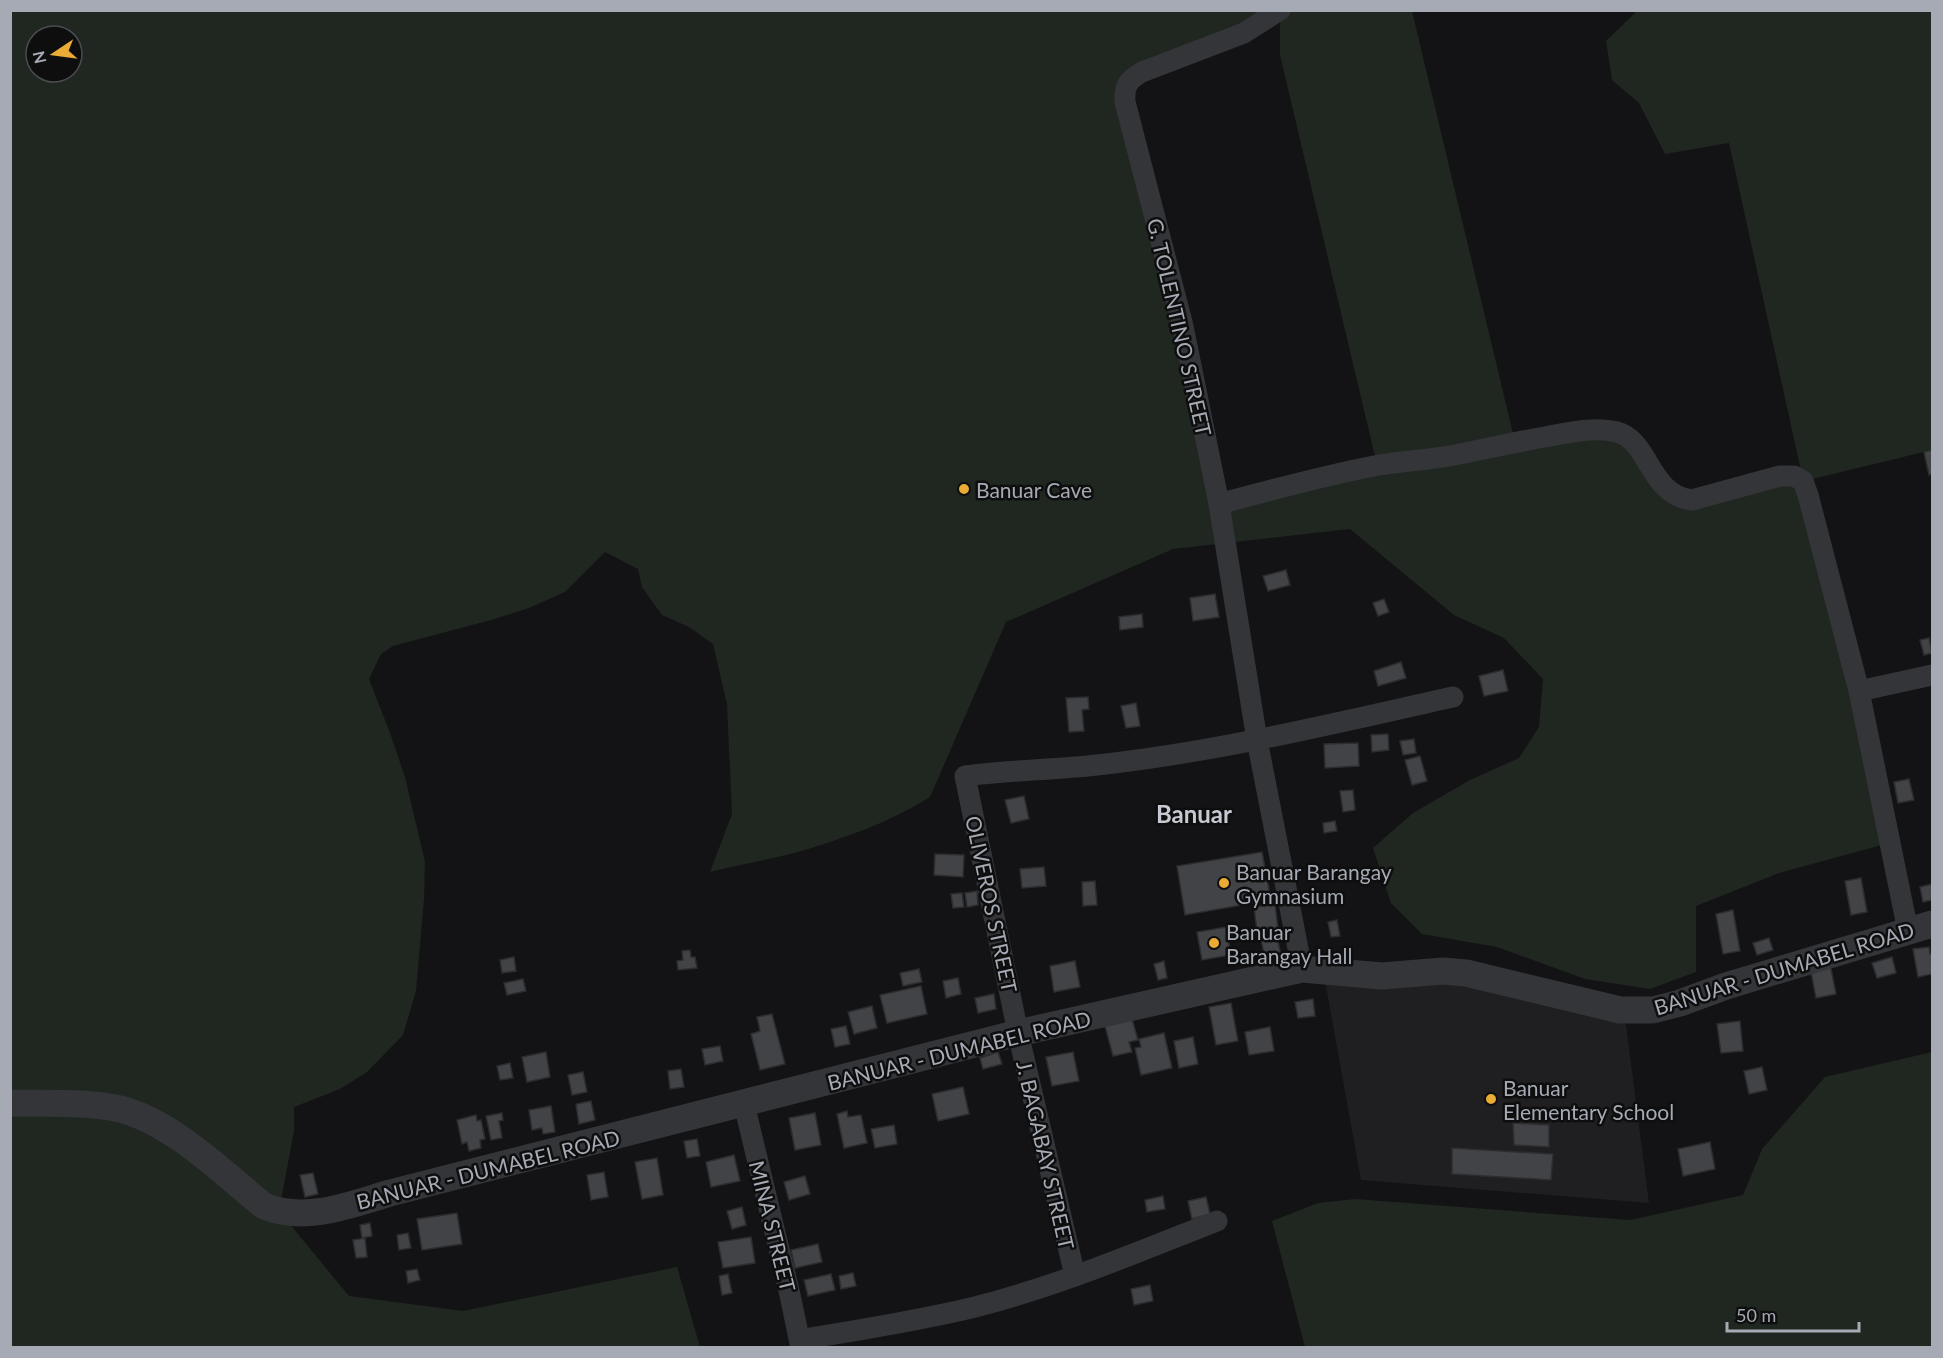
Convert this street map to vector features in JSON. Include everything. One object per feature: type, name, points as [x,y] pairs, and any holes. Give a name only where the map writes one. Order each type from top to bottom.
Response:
[{"type":"street","name":"G. TOLENTINO STREET","points":[[1280,10],[1244,33],[1133,77],[1126,84],[1125,102],[1183,326],[1219,504],[1257,740],[1302,969]]},
{"type":"street","points":[[1219,504],[1311,479],[1377,465],[1452,455],[1571,432],[1599,430],[1619,432],[1633,441],[1658,480],[1673,494],[1682,498],[1692,500],[1780,476],[1794,476],[1803,481],[1920,928]]},
{"type":"street","points":[[1859,691],[1932,675]]},
{"type":"street","points":[[1257,740],[1453,697]]},
{"type":"street","name":"OLIVEROS STREET","points":[[1018,1033],[965,776],[1096,765],[1257,740]]},
{"type":"street","name":"BANUAR - DUMABEL ROAD","points":[[10,1103],[86,1104],[120,1109],[148,1119],[175,1134],[264,1206],[279,1212],[297,1214],[340,1208],[390,1193],[1018,1033],[1302,969],[1382,976],[1443,971],[1466,972],[1620,1010],[1653,1010],[1920,928]]},
{"type":"street","name":"J. BAGABAY STREET","points":[[1018,1033],[1075,1276]]},
{"type":"street","name":"MINA STREET","points":[[744,1104],[800,1344]]},
{"type":"street","points":[[800,1344],[976,1306],[1075,1276],[1217,1221]]},
{"type":"shaded area","points":[[10,11],[1280,11],[1412,11],[1515,442],[1619,432],[1673,494],[1803,480],[1729,143],[1665,154],[1639,103],[1612,80],[1606,41],[1637,11],[1932,11],[1932,450],[1804,481],[1889,843],[1779,873],[1696,906],[1696,972],[1650,989],[1585,979],[1497,947],[1422,934],[1391,903],[1373,848],[1413,813],[1470,780],[1519,758],[1539,727],[1543,679],[1504,638],[1454,615],[1350,529],[1173,549],[1006,622],[930,797],[885,821],[837,840],[793,853],[710,872],[732,814],[727,704],[713,644],[689,627],[662,615],[642,587],[638,569],[605,552],[565,592],[529,608],[491,620],[393,646],[381,654],[369,679],[405,777],[425,862],[416,991],[403,1035],[367,1072],[340,1089],[294,1107],[294,1131],[279,1211],[349,1296],[463,1311],[677,1267],[700,1347],[11,1347]],"holes":[[[1280,11],[1280,55],[1377,465],[1219,504],[1126,84]]]},
{"type":"shaded area","name":"Banuar Elementary School","points":[[1322,964],[1472,980],[1625,1017],[1649,1203],[1361,1180]]},
{"type":"shaded area","points":[[1932,1052],[1932,1347],[1305,1347],[1272,1221],[1318,1203],[1355,1199],[1630,1220],[1743,1195],[1762,1149],[1825,1077]]},
{"type":"building","points":[[1932,450],[1932,474],[1929,475],[1924,452]]},
{"type":"building","points":[[1286,570],[1290,585],[1268,591],[1263,576]]},
{"type":"building","points":[[1215,594],[1219,617],[1193,621],[1190,598]]},
{"type":"building","points":[[1384,599],[1389,612],[1378,616],[1373,603]]},
{"type":"building","points":[[1142,614],[1143,627],[1120,630],[1119,617]]},
{"type":"building","points":[[1929,638],[1932,653],[1924,655],[1920,640]]},
{"type":"building","points":[[1401,662],[1406,678],[1378,686],[1374,671]]},
{"type":"building","points":[[1503,670],[1508,691],[1484,696],[1479,676]]},
{"type":"building","points":[[1088,697],[1089,709],[1082,710],[1084,731],[1069,732],[1066,698]]},
{"type":"building","points":[[1136,703],[1140,726],[1126,728],[1121,706]]},
{"type":"building","points":[[1388,734],[1389,750],[1372,752],[1371,735]]},
{"type":"building","points":[[1414,739],[1416,753],[1403,755],[1400,741]]},
{"type":"building","points":[[1358,743],[1359,766],[1325,768],[1324,744]]},
{"type":"building","points":[[1420,756],[1427,781],[1412,785],[1405,760]]},
{"type":"building","points":[[1909,779],[1914,800],[1898,803],[1894,782]]},
{"type":"building","points":[[1353,790],[1355,810],[1343,812],[1340,791]]},
{"type":"building","points":[[1024,796],[1029,819],[1011,823],[1005,800]]},
{"type":"building","points":[[1335,821],[1337,831],[1324,833],[1323,823]]},
{"type":"building","name":"Banuar Barangay Gymnasium","points":[[1262,852],[1271,900],[1185,915],[1177,866]]},
{"type":"building","points":[[935,854],[964,855],[963,877],[934,875]]},
{"type":"building","points":[[1044,867],[1046,886],[1022,888],[1020,869]]},
{"type":"building","points":[[1861,878],[1867,912],[1851,915],[1845,881]]},
{"type":"building","points":[[1095,881],[1097,905],[1083,906],[1082,882]]},
{"type":"building","points":[[1932,884],[1932,900],[1923,902],[1920,887]]},
{"type":"building","points":[[977,891],[978,905],[967,907],[965,893]]},
{"type":"building","points":[[962,893],[964,907],[953,908],[951,894]]},
{"type":"building","points":[[1275,904],[1278,929],[1257,932],[1254,907]]},
{"type":"building","points":[[1733,910],[1740,951],[1723,954],[1716,914]]},
{"type":"building","points":[[1337,920],[1340,936],[1331,937],[1328,922]]},
{"type":"building","name":"Banuar Barangay Hall","points":[[1226,927],[1231,955],[1202,960],[1197,932]]},
{"type":"building","points":[[1277,936],[1281,956],[1265,959],[1261,939]]},
{"type":"building","points":[[1769,938],[1773,950],[1757,955],[1753,943]]},
{"type":"building","points":[[1929,947],[1930,954],[1932,954],[1932,974],[1918,977],[1913,949]]},
{"type":"building","points":[[690,950],[691,957],[695,957],[697,968],[678,970],[677,961],[683,960],[682,951]]},
{"type":"building","points":[[514,957],[516,971],[502,973],[500,960]]},
{"type":"building","points":[[1892,957],[1896,973],[1877,978],[1872,963]]},
{"type":"building","points":[[1075,961],[1080,987],[1054,992],[1050,966]]},
{"type":"building","points":[[1164,961],[1167,978],[1158,980],[1154,964]]},
{"type":"building","points":[[1830,964],[1836,994],[1816,998],[1810,967]]},
{"type":"building","points":[[919,969],[922,982],[903,986],[900,973]]},
{"type":"building","points":[[958,978],[961,994],[946,998],[943,981]]},
{"type":"building","points":[[523,979],[526,991],[507,995],[504,983]]},
{"type":"building","points":[[921,986],[927,1014],[887,1023],[880,995]]},
{"type":"building","points":[[994,994],[996,1009],[978,1013],[975,998]]},
{"type":"building","points":[[1313,999],[1315,1016],[1298,1018],[1295,1002]]},
{"type":"building","points":[[1231,1003],[1238,1041],[1216,1045],[1209,1007]]},
{"type":"building","points":[[872,1006],[877,1028],[854,1034],[848,1012]]},
{"type":"building","points":[[772,1014],[785,1064],[760,1070],[751,1034],[760,1031],[757,1017]]},
{"type":"building","points":[[1132,1019],[1138,1040],[1129,1042],[1132,1052],[1113,1056],[1105,1026]]},
{"type":"building","points":[[1740,1021],[1743,1051],[1721,1053],[1717,1024]]},
{"type":"building","points":[[846,1026],[850,1044],[835,1047],[831,1029]]},
{"type":"building","points":[[1270,1027],[1274,1051],[1249,1055],[1245,1032]]},
{"type":"building","points":[[1164,1033],[1172,1068],[1141,1075],[1135,1048],[1141,1047],[1139,1039]]},
{"type":"building","points":[[1193,1037],[1198,1064],[1179,1068],[1174,1041]]},
{"type":"building","points":[[720,1046],[723,1061],[705,1065],[702,1049]]},
{"type":"building","points":[[546,1052],[550,1077],[527,1082],[522,1057]]},
{"type":"building","points":[[998,1052],[1002,1064],[983,1069],[980,1058]]},
{"type":"building","points":[[1073,1052],[1079,1081],[1052,1086],[1046,1057]]},
{"type":"building","points":[[510,1063],[513,1078],[500,1080],[497,1066]]},
{"type":"building","points":[[1762,1067],[1767,1090],[1749,1094],[1744,1071]]},
{"type":"building","points":[[681,1069],[684,1087],[670,1089],[668,1071]]},
{"type":"building","points":[[583,1072],[587,1092],[572,1095],[568,1075]]},
{"type":"building","points":[[963,1087],[969,1114],[938,1121],[932,1094]]},
{"type":"building","points":[[591,1101],[595,1120],[579,1124],[576,1104]]},
{"type":"building","points":[[551,1106],[555,1132],[543,1134],[542,1128],[532,1130],[529,1110]]},
{"type":"building","points":[[847,1111],[848,1117],[861,1115],[867,1143],[844,1148],[837,1114]]},
{"type":"building","points":[[502,1113],[503,1120],[499,1121],[502,1138],[491,1140],[486,1116]]},
{"type":"building","points":[[815,1113],[821,1145],[795,1150],[789,1118]]},
{"type":"building","points":[[476,1115],[477,1121],[481,1120],[485,1139],[480,1140],[481,1148],[469,1151],[467,1142],[462,1144],[457,1120]]},
{"type":"building","points":[[1513,1123],[1549,1125],[1549,1147],[1514,1145]]},
{"type":"building","points":[[894,1125],[897,1144],[875,1148],[871,1129]]},
{"type":"building","points":[[697,1139],[700,1156],[687,1158],[684,1141]]},
{"type":"building","points":[[1710,1142],[1715,1169],[1683,1176],[1678,1149]]},
{"type":"building","points":[[1452,1148],[1553,1154],[1551,1180],[1452,1174]]},
{"type":"building","points":[[734,1155],[740,1181],[711,1187],[706,1162]]},
{"type":"building","points":[[657,1158],[663,1195],[642,1199],[635,1162]]},
{"type":"building","points":[[604,1172],[608,1197],[591,1200],[587,1175]]},
{"type":"building","points":[[313,1173],[318,1194],[305,1197],[300,1175]]},
{"type":"building","points":[[805,1176],[810,1194],[789,1200],[784,1182]]},
{"type":"building","points":[[1163,1196],[1165,1209],[1147,1212],[1145,1200]]},
{"type":"building","points":[[1206,1197],[1210,1214],[1192,1219],[1188,1201]]},
{"type":"building","points":[[742,1207],[746,1225],[732,1229],[727,1211]]},
{"type":"building","points":[[457,1213],[462,1244],[422,1250],[417,1219]]},
{"type":"building","points":[[370,1223],[372,1236],[362,1238],[360,1225]]},
{"type":"building","points":[[408,1233],[411,1248],[399,1250],[397,1235]]},
{"type":"building","points":[[751,1237],[755,1263],[723,1268],[718,1242]]},
{"type":"building","points":[[365,1238],[367,1257],[356,1258],[353,1240]]},
{"type":"building","points":[[818,1244],[822,1262],[795,1268],[791,1250]]},
{"type":"building","points":[[417,1269],[420,1280],[408,1283],[406,1271]]},
{"type":"building","points":[[853,1273],[856,1286],[841,1289],[839,1276]]},
{"type":"building","points":[[728,1274],[732,1293],[722,1295],[719,1276]]},
{"type":"building","points":[[831,1274],[835,1290],[808,1296],[804,1280]]},
{"type":"building","points":[[1150,1285],[1153,1301],[1134,1305],[1131,1289]]},
{"type":"place","name":"Banuar Cave","points":[[964,489]]},
{"type":"place","name":"Banuar Barangay Gymnasium","points":[[1224,883]]},
{"type":"place","name":"Banuar Barangay Hall","points":[[1214,943]]},
{"type":"place","name":"Banuar Elementary School","points":[[1491,1099]]},
{"type":"district","name":"Banuar","points":[[1194,813]]}]
